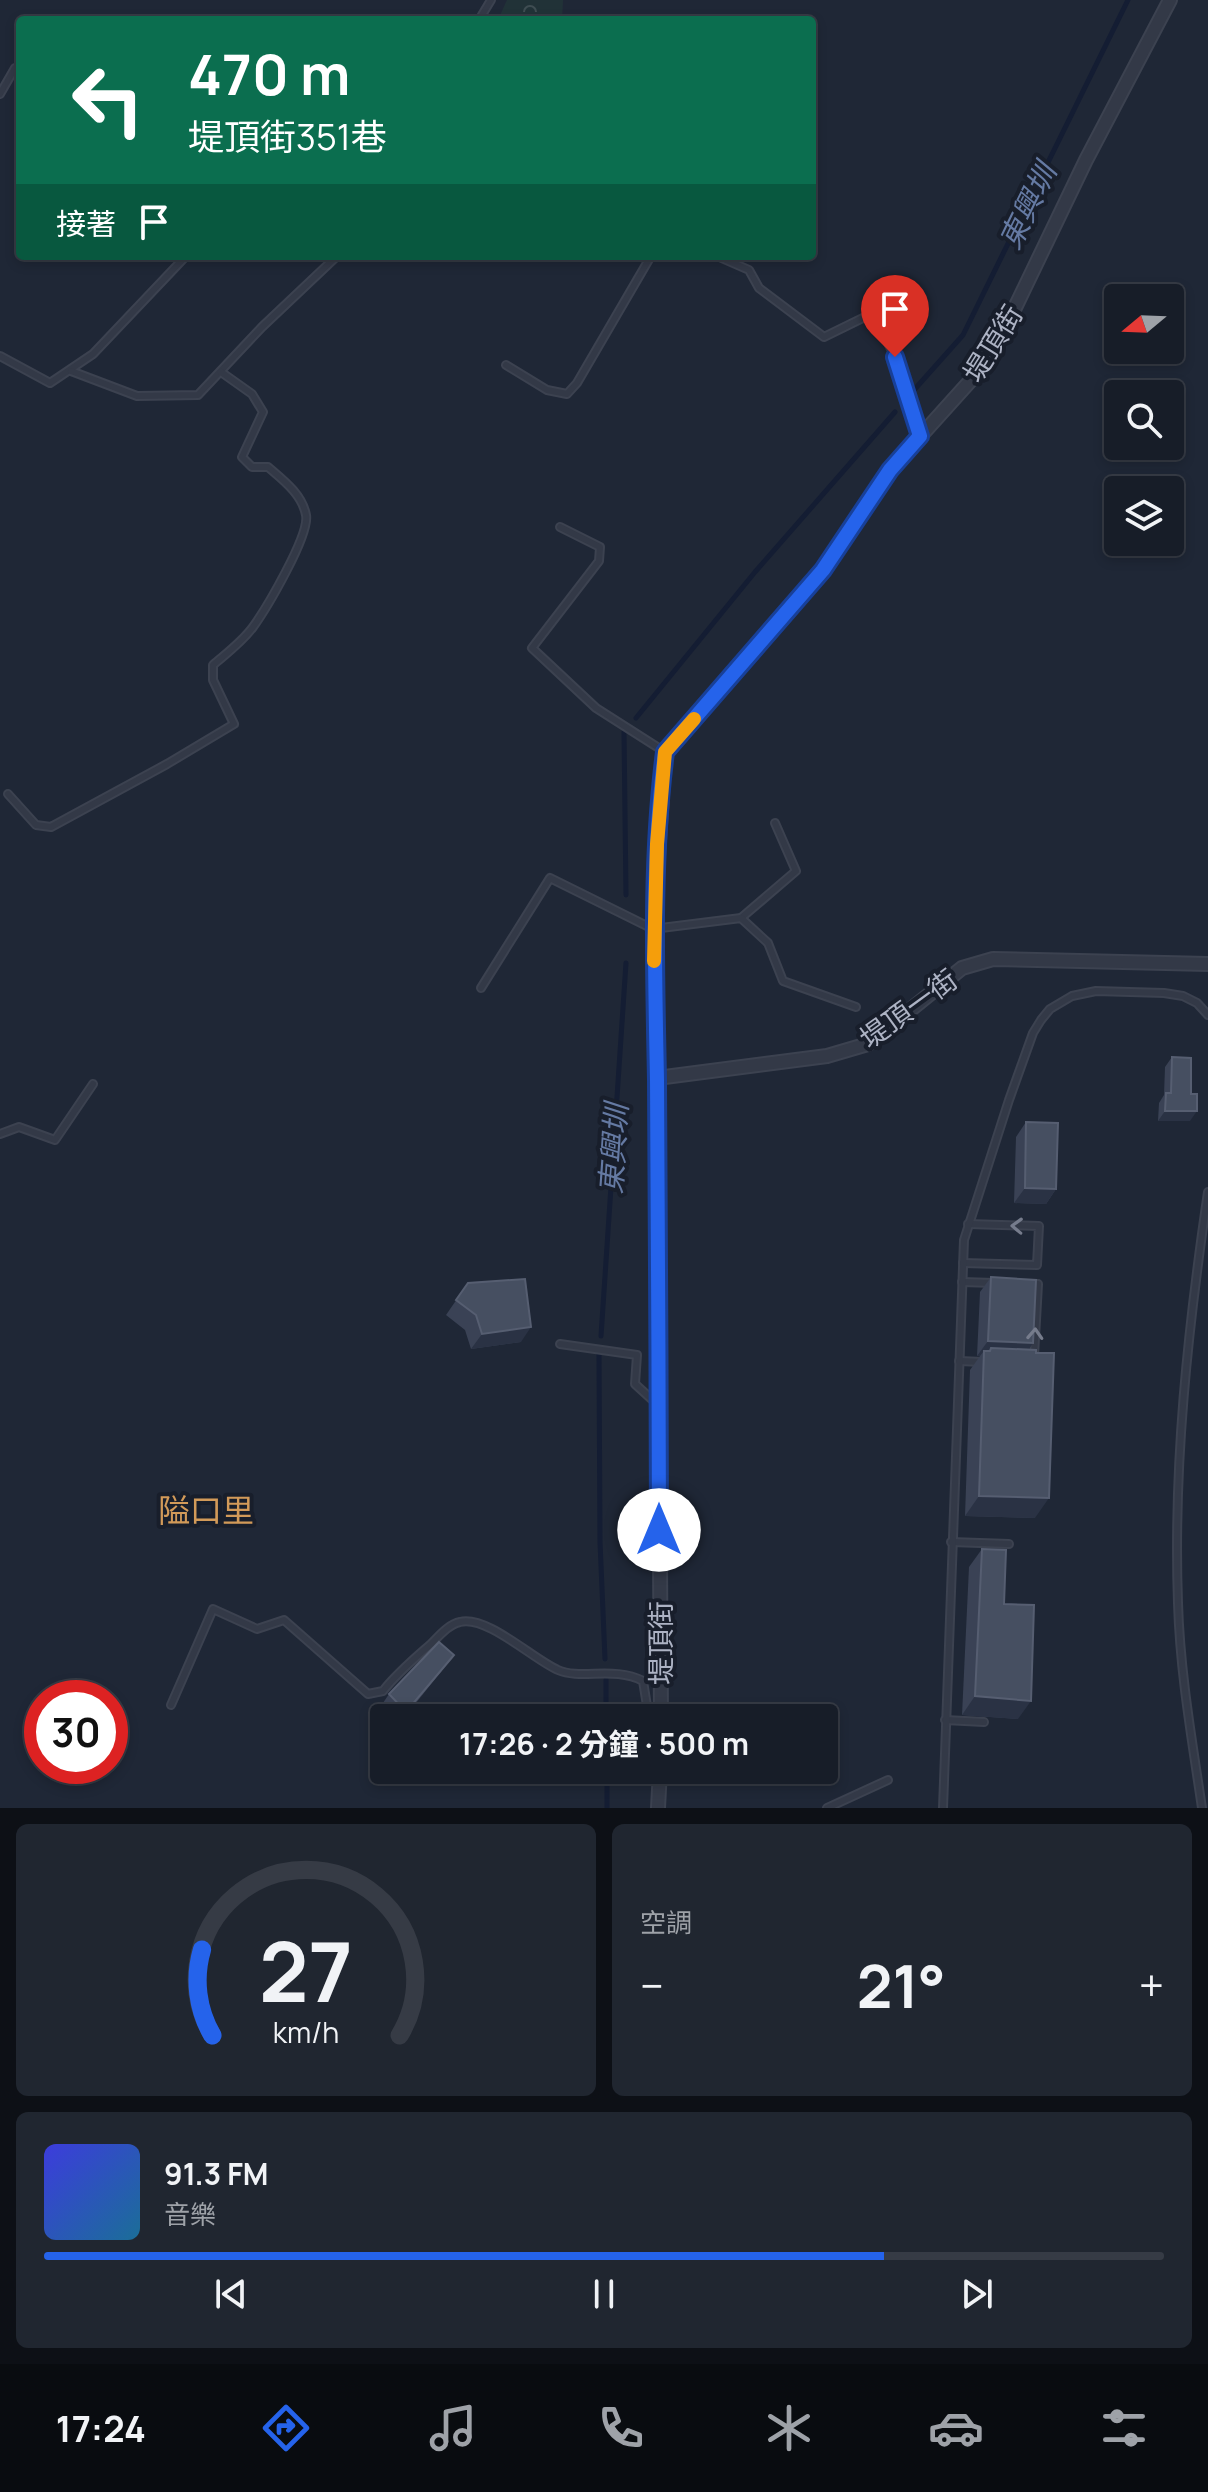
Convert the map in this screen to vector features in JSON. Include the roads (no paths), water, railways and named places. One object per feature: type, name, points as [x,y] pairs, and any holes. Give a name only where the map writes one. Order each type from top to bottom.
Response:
[{"type":"street","name":"堤頂街","points":[[661,1704],[657,1078],[653,929],[660,788],[665,752],[823,570],[890,470],[981,369],[1011,316],[1086,160],[1170,0]]},
{"type":"street","name":"堤頂一街","points":[[657,1078],[827,1056],[868,1044],[962,968],[993,959],[1208,964]]},
{"type":"street","points":[[658,1808],[659,1784]]},
{"type":"lane","points":[[0,94],[15,68]]},
{"type":"lane","points":[[0,356],[50,383],[93,354],[182,260]]},
{"type":"lane","points":[[71,371],[137,396],[198,395],[262,327],[333,260]]},
{"type":"lane","points":[[506,365],[547,390],[567,394],[577,383],[649,260]]},
{"type":"lane","points":[[726,260],[749,270],[759,288],[824,337],[873,313],[895,357],[920,436]]},
{"type":"lane","points":[[8,794],[36,825],[51,827],[234,724],[213,680],[213,665],[254,626],[276,591],[304,533],[306,516],[294,489],[268,467],[252,467],[242,457],[263,412],[252,394],[221,372]]},
{"type":"lane","points":[[560,527],[600,547],[599,561],[532,648],[596,708],[665,752]]},
{"type":"lane","points":[[481,988],[550,878],[653,929],[741,918],[796,871],[775,823]]},
{"type":"lane","points":[[741,918],[768,943],[783,981],[856,1007]]},
{"type":"lane","points":[[943,1808],[962,1282],[968,1224],[1033,1033],[1050,1009],[1083,992],[1164,993],[1183,996],[1197,1003],[1208,1015]]},
{"type":"lane","points":[[0,1134],[19,1127],[55,1140],[93,1084]]},
{"type":"lane","points":[[1202,1808],[1181,1662],[1178,1587],[1187,1350],[1208,1192]]},
{"type":"lane","points":[[963,1263],[1037,1265],[1039,1226],[968,1224]]},
{"type":"lane","points":[[962,1282],[1007,1283]]},
{"type":"lane","points":[[1023,1284],[1038,1284],[1034,1364]]},
{"type":"lane","points":[[560,1344],[637,1355],[635,1384],[658,1405]]},
{"type":"lane","points":[[959,1361],[989,1363]]},
{"type":"lane","points":[[951,1542],[1009,1544]]},
{"type":"lane","points":[[171,1705],[213,1609],[257,1629],[284,1620],[368,1694],[383,1691],[394,1676],[448,1628],[459,1622],[471,1621],[494,1630],[560,1671],[623,1674],[643,1681],[647,1704]]},
{"type":"lane","points":[[945,1720],[984,1722]]},
{"type":"lane","points":[[827,1808],[888,1780]]},
{"type":"waterway","name":"東興圳","points":[[906,399],[963,335],[1128,0]]},
{"type":"waterway","name":"東興圳","points":[[636,718],[755,572],[895,412]]},
{"type":"waterway","name":"東興圳","points":[[624,732],[626,895]]},
{"type":"waterway","name":"東興圳","points":[[601,1336],[626,963]]},
{"type":"waterway","name":"東興圳","points":[[599,1354],[600,1542],[605,1659]]},
{"type":"waterway","name":"東興圳","points":[[606,1680],[606,1704]]},
{"type":"waterway","name":"東興圳","points":[[607,1784],[607,1808]]},
{"type":"district","name":"隘口里","points":[[206,1510]]}]
